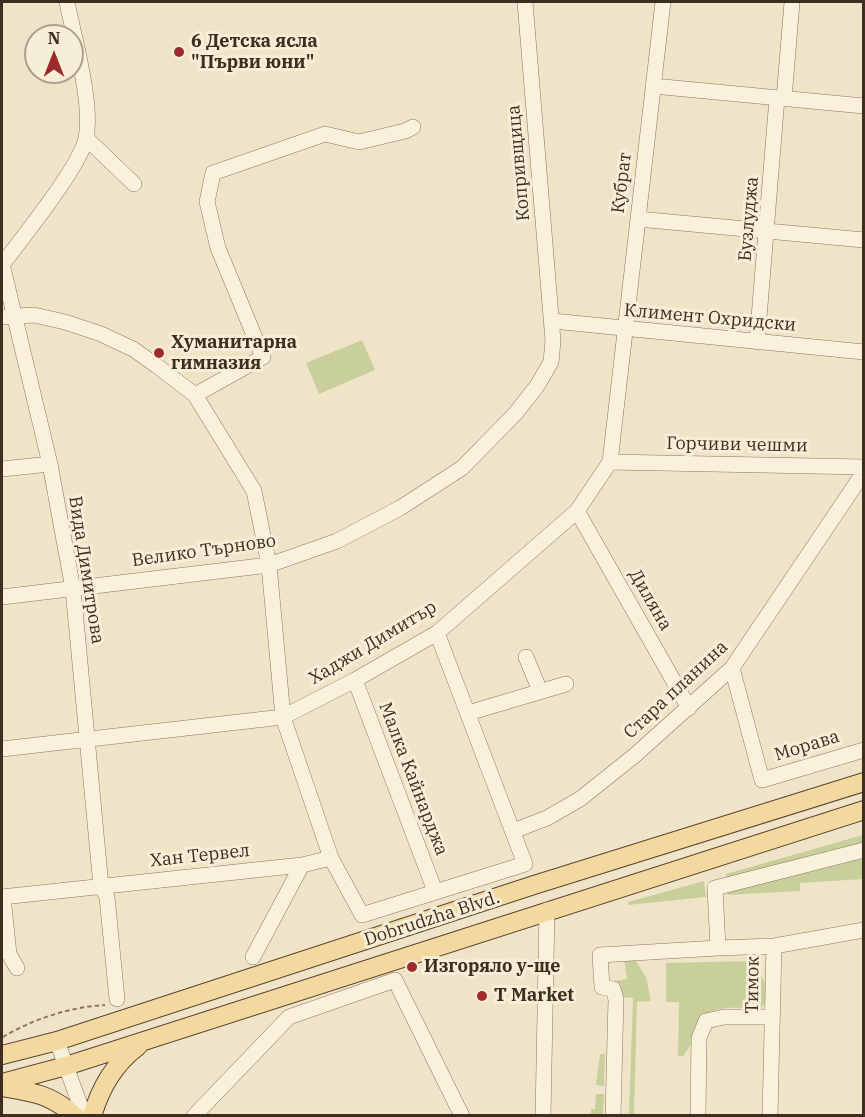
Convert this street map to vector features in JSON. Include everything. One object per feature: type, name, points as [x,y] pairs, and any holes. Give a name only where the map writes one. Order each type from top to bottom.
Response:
[{"type":"main road","name":"Dobrudzha Blvd.","points":[[2,1055],[57,1041],[523,889],[864,782]]},
{"type":"main road","name":"Dobrudzha Blvd.","points":[[2,1084],[66,1066],[864,810]]},
{"type":"main road","points":[[92,1116],[99,1094],[114,1069],[147,1039]]},
{"type":"main road","points":[[2,1084],[40,1093],[58,1101],[75,1116]]},
{"type":"street","points":[[2,265],[72,167],[86,138],[87,108],[67,2]]},
{"type":"street","name":"Копривщица","points":[[525,2],[553,321]]},
{"type":"street","name":"Кубрат","points":[[620,368],[663,2]]},
{"type":"street","name":"Бузлуджа","points":[[758,342],[792,2]]},
{"type":"street","points":[[653,86],[864,106]]},
{"type":"street","points":[[195,395],[263,357],[218,248],[207,201],[213,173],[325,134],[359,142],[413,127]]},
{"type":"street","points":[[86,138],[134,184]]},
{"type":"street","points":[[638,219],[864,240]]},
{"type":"street","name":"Вида Димитрова","points":[[2,265],[8,316],[50,464],[73,589],[101,886]]},
{"type":"street","points":[[8,316],[44,317],[101,334],[133,349],[195,395],[254,490],[269,565],[283,717],[331,858],[362,915],[525,864],[436,633]]},
{"type":"street","name":"Климент Охридски","points":[[553,321],[625,330],[864,352]]},
{"type":"street","name":"Велико Търново","points":[[2,597],[269,565],[337,541],[400,508],[462,468],[515,414],[537,386],[551,362],[553,321]]},
{"type":"street","name":"Хаджи Димитър","points":[[2,749],[283,717],[355,680],[436,633],[577,511],[610,462],[620,368]]},
{"type":"street","name":"Горчиви чешми","points":[[610,462],[864,469]]},
{"type":"street","points":[[2,469],[50,464]]},
{"type":"street","name":"Стара планина","points":[[513,831],[547,818],[580,799],[689,708],[732,668],[864,469]]},
{"type":"street","name":"Диляна","points":[[577,511],[689,708]]},
{"type":"street","points":[[526,657],[540,692]]},
{"type":"street","name":"Морава","points":[[732,668],[762,780],[864,750]]},
{"type":"street","name":"Малка Кайнарджа","points":[[355,680],[435,891]]},
{"type":"street","points":[[468,713],[566,684]]},
{"type":"street","points":[[718,948],[715,888],[864,850]]},
{"type":"street","name":"Хан Тервел","points":[[2,897],[302,865],[331,858]]},
{"type":"street","points":[[253,957],[302,865]]},
{"type":"street","points":[[101,886],[107,897],[112,1002]]},
{"type":"street","points":[[2,897],[9,954],[17,968]]},
{"type":"street","points":[[543,1116],[547,910]]},
{"type":"street","name":"Тимок","points":[[770,1116],[774,946],[864,930]]},
{"type":"street","points":[[613,1116],[616,999],[613,989],[603,987],[600,955],[774,946]]},
{"type":"street","points":[[194,1116],[289,1017],[395,980],[462,1116]]},
{"type":"street","points":[[698,1116],[699,1038],[706,1021],[724,1017],[772,1017]]},
{"type":"street","points":[[57,1041],[84,1116]]},
{"type":"path","points":[[2,1038],[24,1024],[86,1006],[112,1002]]},
{"type":"green space","points":[[362,340],[375,370],[319,394],[306,363]]},
{"type":"green space","points":[[863,835],[863,879],[800,883],[800,891],[728,895],[726,874]]},
{"type":"green space","points":[[704,881],[706,897],[628,905],[628,902]]},
{"type":"green space","points":[[634,958],[646,977],[651,1001],[637,1002],[634,1115],[629,1115],[633,998],[620,997],[613,981],[627,979],[624,959]]},
{"type":"green space","points":[[751,961],[763,978],[767,990],[767,996],[761,1009],[725,1008],[710,1013],[699,1027],[686,1053],[678,1056],[679,1002],[666,1002],[666,963]]},
{"type":"green space","points":[[600,1054],[605,1054],[604,1086],[596,1085]]},
{"type":"green space","points":[[596,1094],[604,1094],[603,1115],[591,1115],[591,1109],[595,1109]]},
{"type":"place","name":"6 Детска ясла \"Първи юни\"","points":[[179,52]]},
{"type":"place","name":"Хуманитарна гимназия","points":[[159,353]]},
{"type":"place","name":"Изгоряло у-ще","points":[[412,967]]},
{"type":"place","name":"T Market","points":[[482,996]]}]
